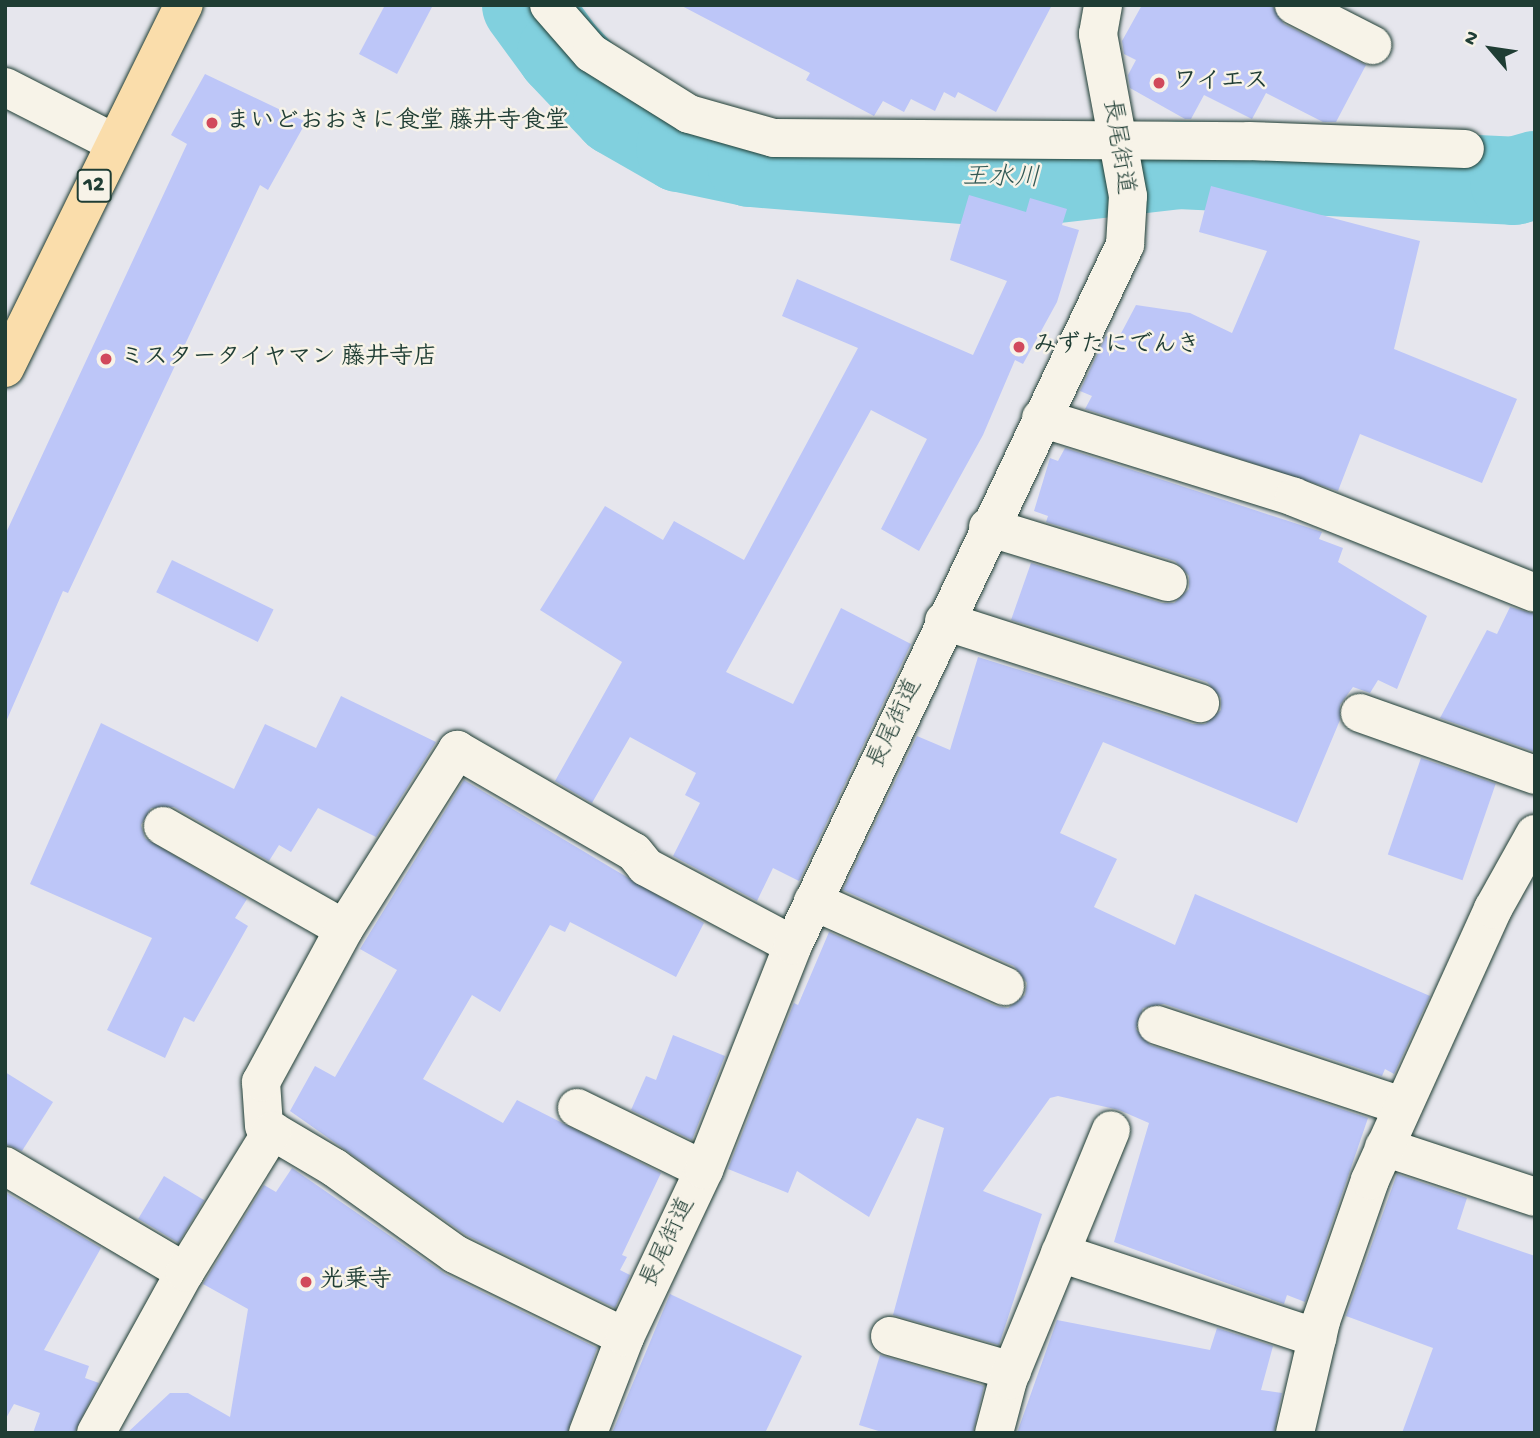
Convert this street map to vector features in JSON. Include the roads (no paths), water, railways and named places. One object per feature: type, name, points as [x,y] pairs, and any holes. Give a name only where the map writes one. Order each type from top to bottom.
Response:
[{"type":"main road","name":"12","points":[[5,368],[184,5]]},
{"type":"street","points":[[549,5],[591,53],[689,114],[774,138],[1122,163],[1465,149]]},
{"type":"street","name":"長尾街道","points":[[588,1433],[625,1337],[704,1170],[793,945],[944,621],[1125,245],[1122,163],[1098,34],[1103,5]]},
{"type":"street","points":[[1294,5],[1372,45]]},
{"type":"street","points":[[5,87],[115,143]]},
{"type":"street","points":[[1041,418],[1294,497],[1535,593]]},
{"type":"street","points":[[989,527],[1168,582]]},
{"type":"street","points":[[944,621],[1200,703]]},
{"type":"street","points":[[1360,713],[1535,775]]},
{"type":"street","points":[[625,1337],[455,1254],[335,1168],[264,1126],[261,1082],[344,929],[457,750],[634,852],[646,867],[793,945]]},
{"type":"street","points":[[163,826],[344,929]]},
{"type":"street","points":[[1295,1433],[1317,1338],[1384,1147],[1493,909],[1535,834]]},
{"type":"street","points":[[813,901],[1005,986]]},
{"type":"street","points":[[1157,1025],[1402,1106]]},
{"type":"street","points":[[577,1108],[704,1170]]},
{"type":"street","points":[[994,1433],[1012,1371],[1111,1130]]},
{"type":"street","points":[[96,1433],[185,1272],[272,1131]]},
{"type":"street","points":[[1384,1147],[1535,1197]]},
{"type":"street","points":[[5,1166],[185,1272]]},
{"type":"street","points":[[1060,1253],[1317,1338]]},
{"type":"street","points":[[890,1336],[1012,1371]]},
{"type":"waterway","name":"王水川","points":[[526,5],[561,53],[617,112],[680,148],[751,163],[1014,184],[1179,165],[1514,181],[1535,175]]},
{"type":"place","name":"ワイエス","points":[[1159,83]]},
{"type":"place","name":"まいどおおきに食堂 藤井寺食堂","points":[[212,123]]},
{"type":"place","name":"みずたにでんき","points":[[1019,347]]},
{"type":"place","name":"ミスタータイヤマン 藤井寺店","points":[[106,359]]},
{"type":"place","name":"光乗寺","points":[[306,1282]]}]
